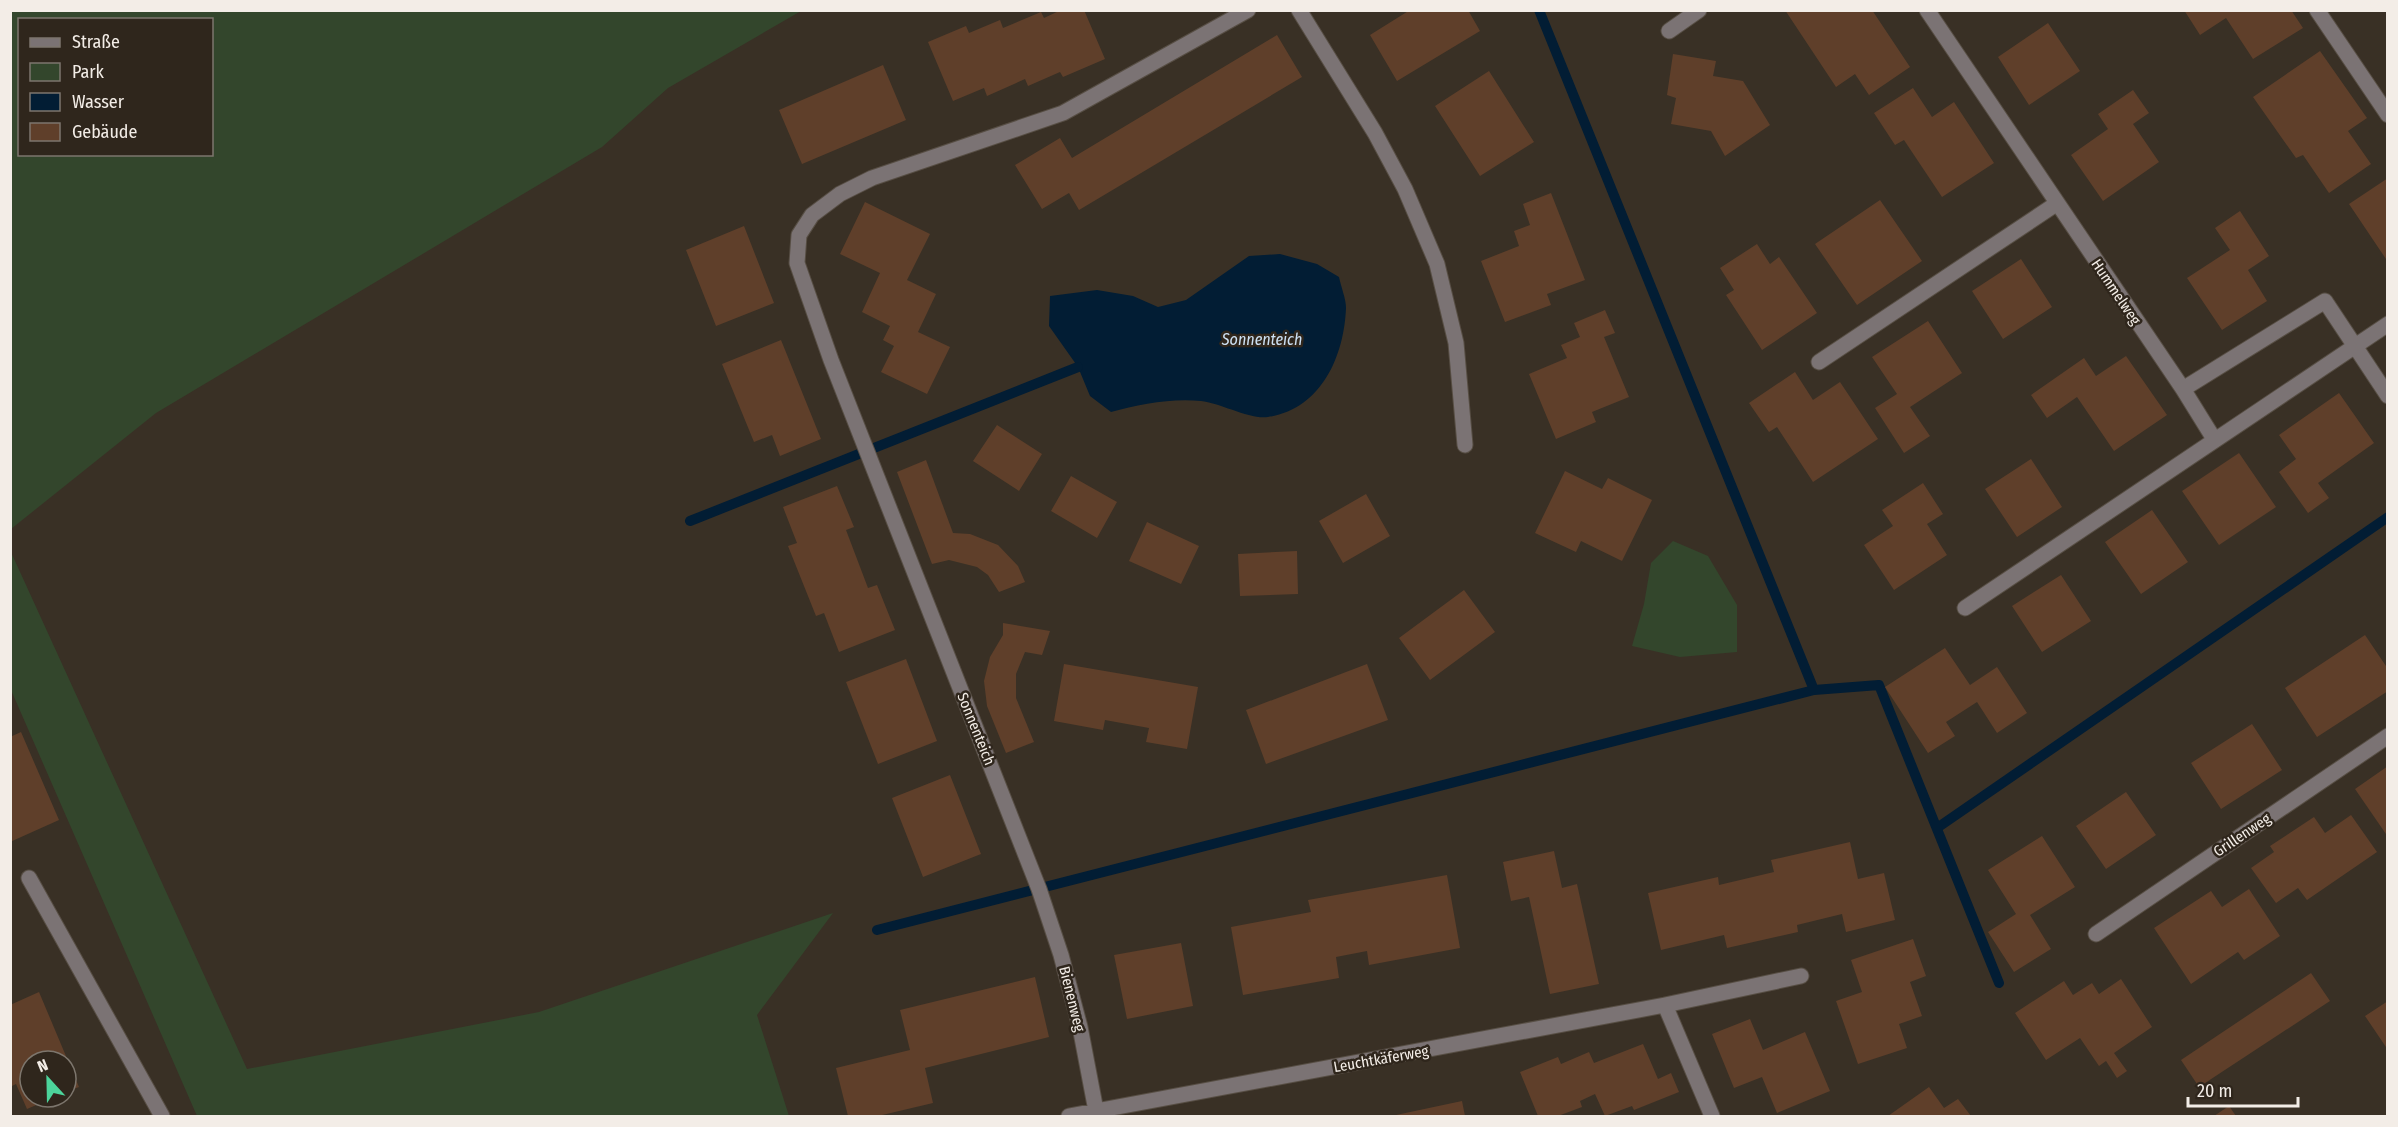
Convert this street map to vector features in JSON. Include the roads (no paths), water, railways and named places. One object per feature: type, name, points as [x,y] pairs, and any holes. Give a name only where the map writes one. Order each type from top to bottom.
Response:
[{"type":"street","name":"Sonnenteich","points":[[1039,889],[831,360],[796,263],[799,235],[812,215],[840,194],[872,178],[1063,112],[1248,10]]},
{"type":"street","points":[[1299,10],[1375,133],[1405,189],[1437,264],[1455,343],[1465,445]]},
{"type":"street","points":[[1669,31],[1699,10]]},
{"type":"street","name":"Hummelweg","points":[[1926,10],[2183,389],[2214,439]]},
{"type":"street","points":[[2317,10],[2388,115]]},
{"type":"street","points":[[1819,362],[2056,204]]},
{"type":"street","points":[[2183,389],[2325,301],[2388,396]]},
{"type":"street","points":[[1965,608],[2388,324]]},
{"type":"street","name":"Grillenweg","points":[[2096,934],[2388,736]]},
{"type":"street","points":[[29,878],[162,1116]]},
{"type":"street","name":"Bienenweg","points":[[1039,889],[1061,955],[1080,1027],[1096,1114]]},
{"type":"street","name":"Leuchtkäferweg","points":[[1096,1114],[1665,1005],[1801,976]]},
{"type":"street","points":[[1665,1005],[1712,1116]]},
{"type":"street","points":[[1069,1116],[1096,1114]]},
{"type":"water","name":"Sonnenteich","points":[[1280,254],[1317,264],[1339,277],[1346,308],[1340,345],[1326,378],[1315,392],[1286,412],[1261,417],[1244,414],[1209,402],[1179,400],[1133,406],[1111,412],[1090,396],[1078,367],[1049,326],[1050,296],[1097,290],[1133,296],[1158,307],[1186,300],[1249,256]]},
{"type":"waterway","points":[[1539,10],[1814,690]]},
{"type":"waterway","points":[[690,521],[1078,367]]},
{"type":"waterway","points":[[1937,828],[2388,517]]},
{"type":"waterway","points":[[877,930],[1814,690],[1879,685],[1999,983]]}]
